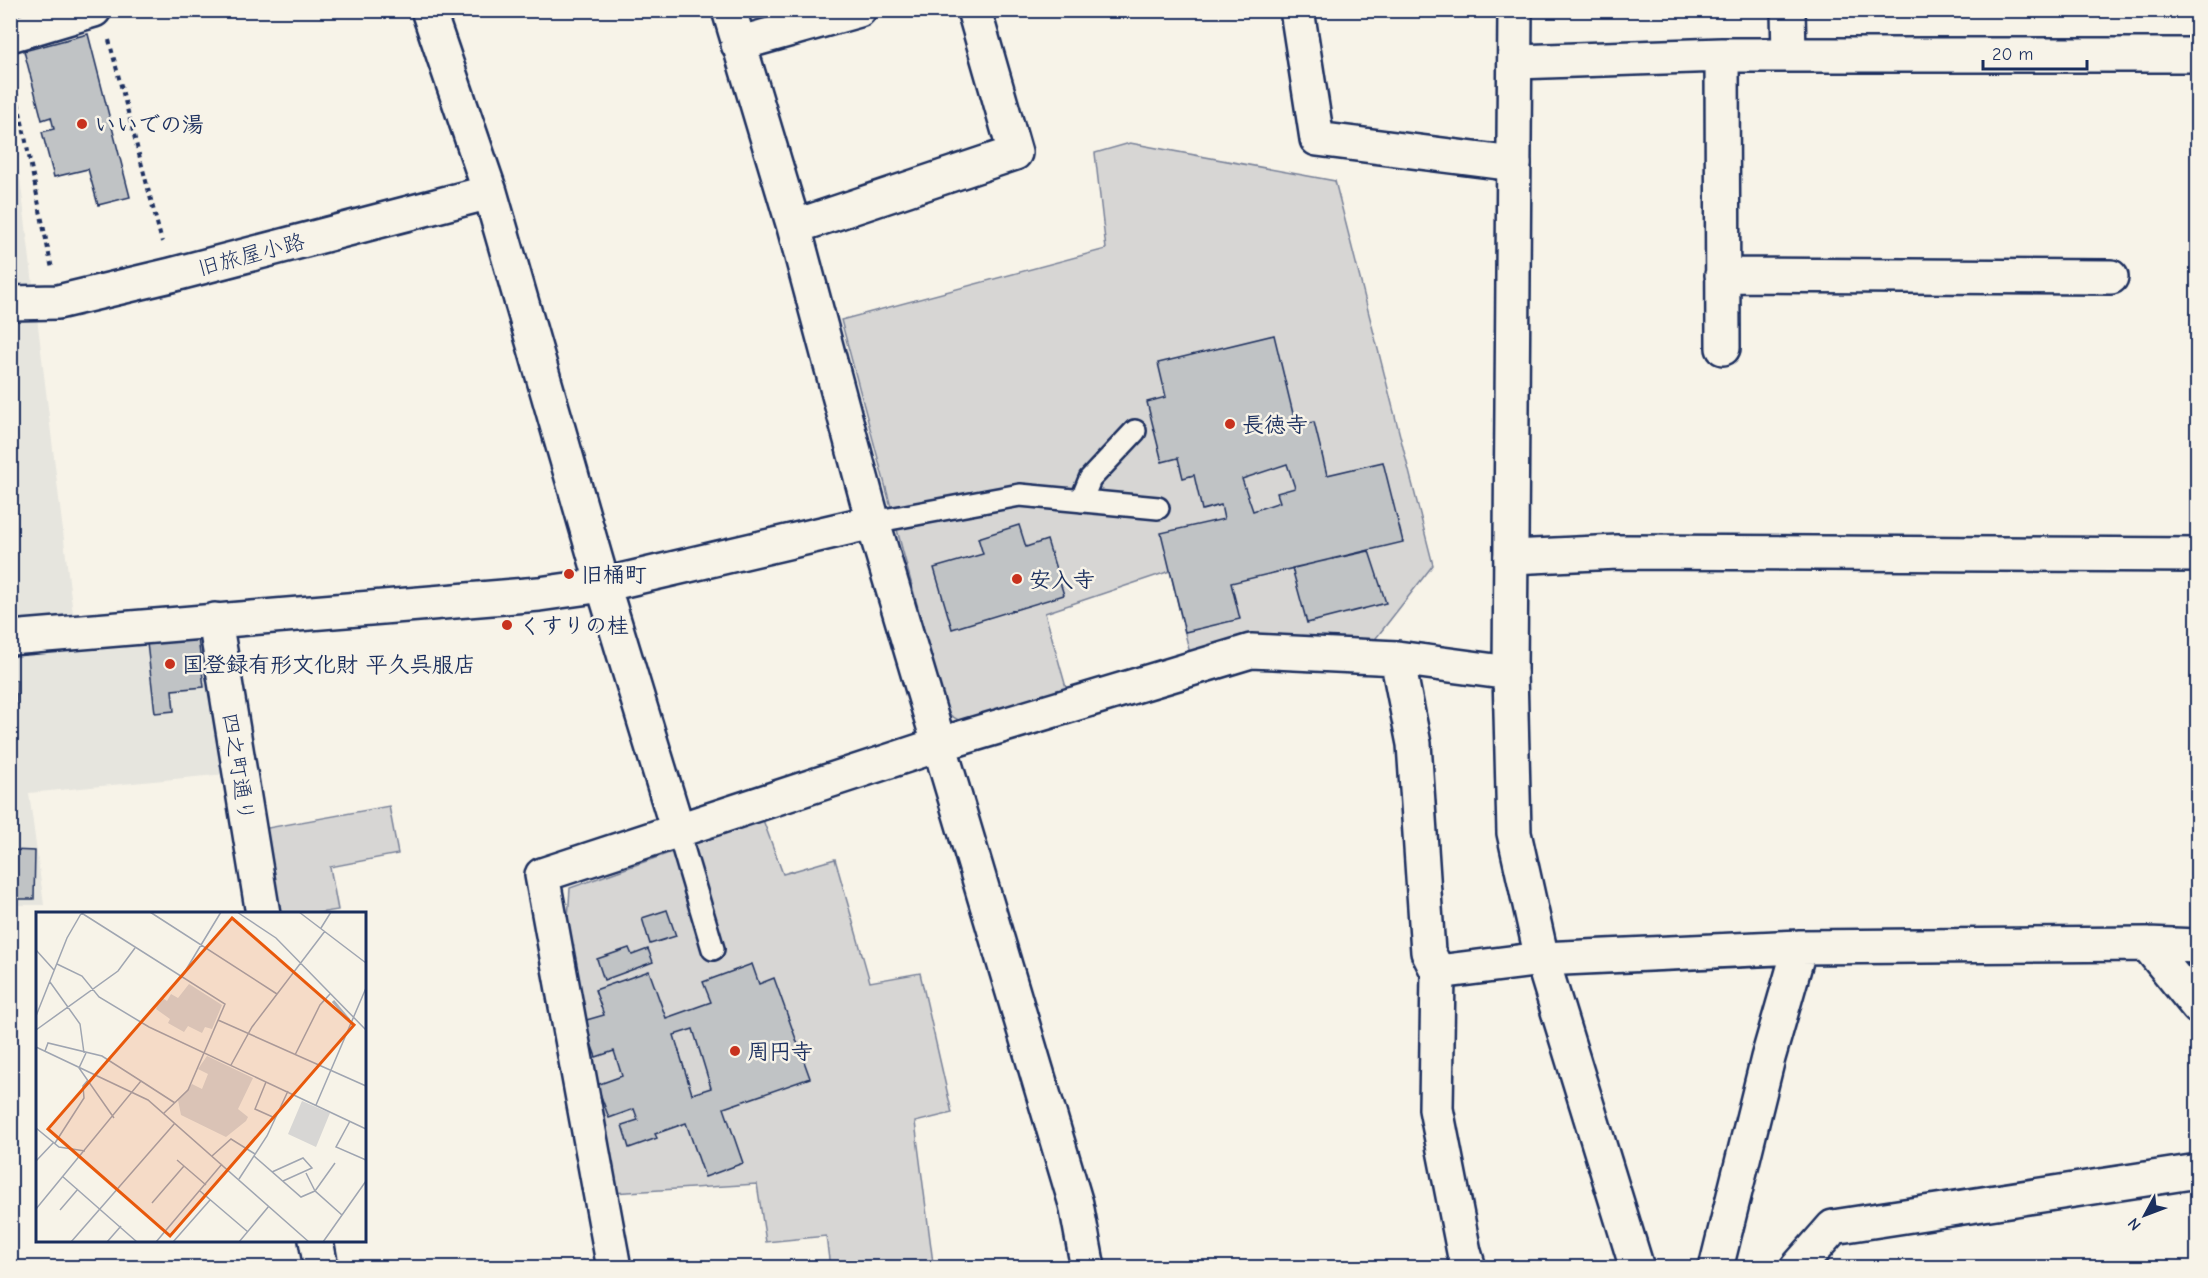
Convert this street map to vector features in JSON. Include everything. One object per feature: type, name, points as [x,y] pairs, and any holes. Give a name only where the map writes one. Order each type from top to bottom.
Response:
[{"type":"street","points":[[428,10],[490,192],[603,585],[678,831]]},
{"type":"street","points":[[729,10],[794,227],[873,522],[941,744],[1076,1204],[1088,1268]]},
{"type":"street","points":[[738,44],[859,10]]},
{"type":"street","points":[[794,227],[1015,153],[974,10]]},
{"type":"street","points":[[1297,10],[1317,139],[1514,164]]},
{"type":"street","points":[[1515,10],[1510,673],[1514,833],[1542,959],[1637,1268]]},
{"type":"street","points":[[1788,10],[1788,55]]},
{"type":"street","points":[[10,35],[101,22]]},
{"type":"street","points":[[1515,62],[1722,55],[2198,55]]},
{"type":"street","points":[[1722,55],[1723,348]]},
{"type":"street","name":"旧旅屋小路","points":[[10,303],[58,302],[490,192]]},
{"type":"street","points":[[1722,275],[2111,277]]},
{"type":"street","points":[[10,638],[539,594],[603,585],[873,522]]},
{"type":"street","points":[[1511,557],[1618,552],[2198,555]]},
{"type":"street","name":"四之町通り","points":[[215,620],[263,912]]},
{"type":"street","points":[[614,1268],[542,875],[941,744],[1251,651],[1397,658],[1510,673]]},
{"type":"street","points":[[1397,658],[1414,744],[1428,952],[1438,972],[1436,1109],[1469,1268]]},
{"type":"street","points":[[1438,972],[1542,959],[1800,947],[2147,944],[2198,946]]},
{"type":"street","points":[[2147,944],[2198,1007]]},
{"type":"street","points":[[1716,1268],[1768,1058],[1800,947]]},
{"type":"street","points":[[1797,1268],[1833,1227],[2198,1172]]},
{"type":"street","points":[[316,1242],[321,1268]]},
{"type":"lane","points":[[1081,501],[1090,479],[1135,431]]},
{"type":"lane","points":[[873,522],[1020,495],[1158,508]]},
{"type":"lane","points":[[678,831],[713,949]]},
{"type":"path","points":[[101,22],[171,275]]},
{"type":"path","points":[[10,63],[58,302]]},
{"type":"shaded area","points":[[10,95],[74,622],[206,604],[226,774],[29,793],[44,905],[10,905]]},
{"type":"shaded area","points":[[1130,143],[1335,181],[1433,565],[1362,656],[1191,658],[1170,571],[1045,613],[1069,698],[967,725],[946,713],[841,320],[1106,249],[1095,153]]},
{"type":"shaded area","points":[[389,806],[398,854],[330,867],[338,910],[278,912],[262,829]]},
{"type":"shaded area","points":[[763,820],[783,874],[835,859],[870,982],[920,973],[952,1113],[915,1122],[933,1263],[918,1268],[830,1267],[826,1236],[766,1242],[757,1184],[612,1193],[567,935],[570,888]]},
{"type":"building","name":"いいでの湯","points":[[88,34],[130,197],[98,205],[88,169],[54,177],[42,132],[54,129],[51,117],[42,120],[24,51]]},
{"type":"building","points":[[1274,335],[1296,426],[1314,422],[1327,475],[1383,462],[1403,542],[1231,583],[1240,619],[1185,632],[1161,533],[1224,519],[1221,505],[1202,510],[1194,475],[1183,478],[1178,458],[1162,462],[1147,402],[1166,397],[1158,363]],"holes":[[[1287,464],[1295,488],[1277,493],[1280,502],[1253,511],[1242,479]]]},
{"type":"building","points":[[1019,525],[1026,547],[1047,540],[1064,595],[952,629],[934,568],[983,554],[978,538]]},
{"type":"building","points":[[1369,551],[1386,603],[1307,623],[1292,568]]},
{"type":"building","points":[[198,638],[204,687],[172,690],[174,711],[155,713],[147,643]]},
{"type":"building","points":[[10,680],[17,680],[15,757],[10,757]]},
{"type":"building","points":[[10,850],[35,851],[34,899],[10,899]]},
{"type":"building","points":[[667,910],[676,936],[650,944],[642,918]]},
{"type":"building","points":[[629,948],[632,955],[648,949],[653,962],[604,980],[597,959]]},
{"type":"building","points":[[752,964],[759,984],[774,978],[810,1078],[724,1108],[743,1163],[705,1177],[686,1123],[655,1134],[657,1138],[629,1148],[622,1125],[638,1120],[634,1109],[609,1118],[597,1085],[622,1076],[614,1051],[596,1057],[583,1021],[604,1015],[595,990],[649,971],[666,1018],[711,1002],[703,982]],"holes":[[[693,1029],[711,1088],[692,1094],[674,1035]]]},
{"type":"place","name":"いいでの湯","points":[[82,124]]},
{"type":"place","name":"長徳寺","points":[[1230,424]]},
{"type":"place","name":"旧桶町","points":[[569,574]]},
{"type":"place","name":"安入寺","points":[[1017,579]]},
{"type":"place","name":"くすりの桂","points":[[507,625]]},
{"type":"place","name":"国登録有形文化財 平久呉服店","points":[[170,664]]},
{"type":"place","name":"周円寺","points":[[735,1051]]}]
